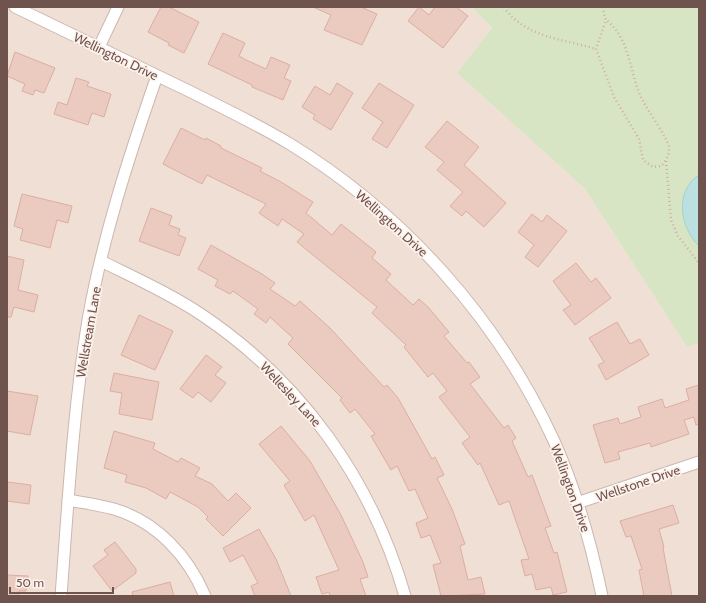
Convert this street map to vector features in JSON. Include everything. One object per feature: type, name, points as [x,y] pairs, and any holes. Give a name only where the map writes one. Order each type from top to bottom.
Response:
[{"type":"street","points":[[99,47],[118,7]]},
{"type":"street","name":"Wellington Drive","points":[[18,8],[260,126],[309,156],[382,211],[431,258],[487,327],[527,389],[554,442],[578,503],[589,538],[602,596]]},
{"type":"street","name":"Wellstream Lane","points":[[60,596],[76,403],[82,360],[101,262],[124,171],[157,76]]},
{"type":"street","name":"Wellesley Lane","points":[[101,262],[148,284],[201,314],[250,351],[293,393],[329,436],[356,479],[384,532],[405,596]]},
{"type":"street","name":"Wellstone Drive","points":[[578,503],[699,462]]},
{"type":"street","points":[[68,500],[114,509],[134,517],[153,529],[175,548],[186,561],[205,596]]},
{"type":"path","points":[[504,7],[516,20],[536,33],[596,49]]},
{"type":"path","points":[[602,7],[606,20],[614,28],[627,50],[641,99],[653,121],[667,140],[669,153],[661,166],[653,167],[643,160],[639,139],[614,97],[596,49],[606,20]]},
{"type":"path","points":[[666,160],[671,220],[678,236],[699,263]]},
{"type":"shaded area","points":[[7,7],[472,7],[492,28],[457,73],[585,189],[687,347],[699,343],[699,596],[7,596]]},
{"type":"green space","points":[[472,7],[699,7],[699,343],[687,347],[585,189],[457,73],[492,28]]},
{"type":"water","points":[[699,175],[699,246],[687,230],[682,210],[686,190],[691,182]]},
{"type":"building","points":[[161,7],[169,7],[199,22],[184,53],[148,32]]},
{"type":"building","points":[[313,7],[361,7],[377,14],[362,45],[324,30],[331,15]]},
{"type":"building","points":[[419,7],[429,15],[435,7],[456,7],[468,16],[443,48],[408,21]]},
{"type":"building","points":[[223,33],[245,43],[239,56],[246,60],[266,69],[271,57],[290,65],[284,78],[291,81],[283,100],[252,87],[252,85],[208,64]]},
{"type":"building","points":[[15,52],[55,68],[44,93],[35,90],[33,95],[22,91],[25,84],[7,76]]},
{"type":"building","points":[[76,78],[89,82],[87,86],[111,94],[104,117],[92,113],[88,125],[54,114],[58,102],[67,105]]},
{"type":"building","points":[[337,83],[353,93],[331,130],[313,119],[315,115],[302,107],[315,86],[330,95]]},
{"type":"building","points":[[379,83],[414,105],[387,148],[372,139],[383,122],[362,108]]},
{"type":"building","points":[[447,121],[479,147],[464,165],[506,203],[484,227],[466,211],[462,216],[450,206],[463,192],[437,170],[444,162],[425,147]]},
{"type":"building","points":[[181,128],[205,140],[206,138],[221,146],[221,148],[262,168],[260,171],[313,202],[306,213],[332,235],[341,224],[376,252],[372,258],[391,274],[386,280],[413,305],[419,299],[428,307],[449,332],[444,336],[467,363],[469,362],[480,377],[470,384],[504,428],[508,425],[516,438],[512,441],[528,477],[532,475],[551,526],[545,528],[554,553],[557,552],[567,592],[553,595],[551,587],[536,590],[532,574],[525,576],[521,560],[529,559],[509,501],[499,505],[480,463],[478,465],[462,443],[470,437],[439,397],[447,391],[433,373],[428,377],[404,347],[406,345],[372,313],[377,307],[297,242],[304,234],[282,219],[278,226],[259,213],[266,204],[207,175],[202,184],[163,164]]},
{"type":"building","points":[[22,194],[72,206],[68,223],[57,220],[50,248],[20,240],[23,229],[14,226]]},
{"type":"building","points":[[151,208],[172,216],[169,225],[180,229],[178,235],[186,238],[179,256],[139,241]]},
{"type":"building","points":[[532,214],[542,222],[547,215],[567,231],[538,267],[525,257],[534,245],[518,232]]},
{"type":"building","points":[[211,245],[275,283],[270,289],[295,306],[300,301],[330,328],[384,387],[387,385],[398,398],[432,459],[435,457],[444,475],[437,478],[452,509],[465,544],[460,546],[468,580],[481,577],[485,594],[441,596],[433,565],[441,563],[430,535],[421,538],[416,523],[428,518],[415,489],[409,491],[397,466],[391,470],[371,436],[375,434],[355,409],[350,413],[340,400],[342,398],[288,344],[293,338],[270,317],[266,323],[254,314],[258,309],[233,291],[230,294],[215,286],[218,280],[198,269]]},
{"type":"building","points":[[7,256],[24,260],[18,290],[38,295],[34,312],[14,307],[11,317],[7,317]]},
{"type":"building","points":[[576,263],[591,282],[596,278],[611,298],[575,325],[563,310],[571,305],[553,281]]},
{"type":"building","points":[[139,315],[173,331],[155,370],[121,355]]},
{"type":"building","points":[[617,322],[630,344],[640,339],[649,355],[606,380],[598,365],[604,362],[589,338]]},
{"type":"building","points":[[206,355],[222,367],[215,375],[226,383],[211,402],[198,392],[193,398],[180,389]]},
{"type":"building","points":[[114,373],[159,382],[152,420],[119,414],[122,393],[110,391]]},
{"type":"building","points":[[699,385],[699,424],[696,425],[694,417],[684,420],[689,434],[651,447],[650,443],[618,452],[620,459],[605,463],[593,425],[618,418],[620,424],[641,417],[638,407],[662,399],[665,408],[689,400],[686,389]]},
{"type":"building","points":[[7,391],[38,396],[30,435],[7,431]]},
{"type":"building","points":[[281,426],[310,461],[341,515],[363,562],[368,577],[360,579],[366,596],[330,596],[329,592],[322,594],[316,577],[339,570],[314,515],[305,521],[284,485],[290,481],[259,444]]},
{"type":"building","points":[[114,431],[155,443],[153,449],[178,462],[181,458],[200,468],[195,476],[212,484],[228,501],[236,493],[251,508],[223,536],[206,519],[208,517],[198,507],[170,492],[166,499],[146,488],[125,482],[127,475],[104,468]]},
{"type":"building","points":[[7,482],[31,485],[29,504],[7,501]]},
{"type":"building","points":[[673,505],[679,523],[659,529],[664,547],[672,596],[644,596],[639,570],[642,569],[631,536],[626,537],[620,521]]},
{"type":"building","points":[[259,529],[276,559],[291,596],[255,596],[251,586],[258,583],[243,555],[230,562],[223,548]]},
{"type":"building","points":[[115,542],[136,569],[136,573],[112,591],[93,566],[108,555],[104,550]]},
{"type":"building","points":[[7,575],[28,576],[26,591],[19,591],[18,596],[7,596]]},
{"type":"building","points":[[170,582],[174,596],[133,596],[132,592]]}]
